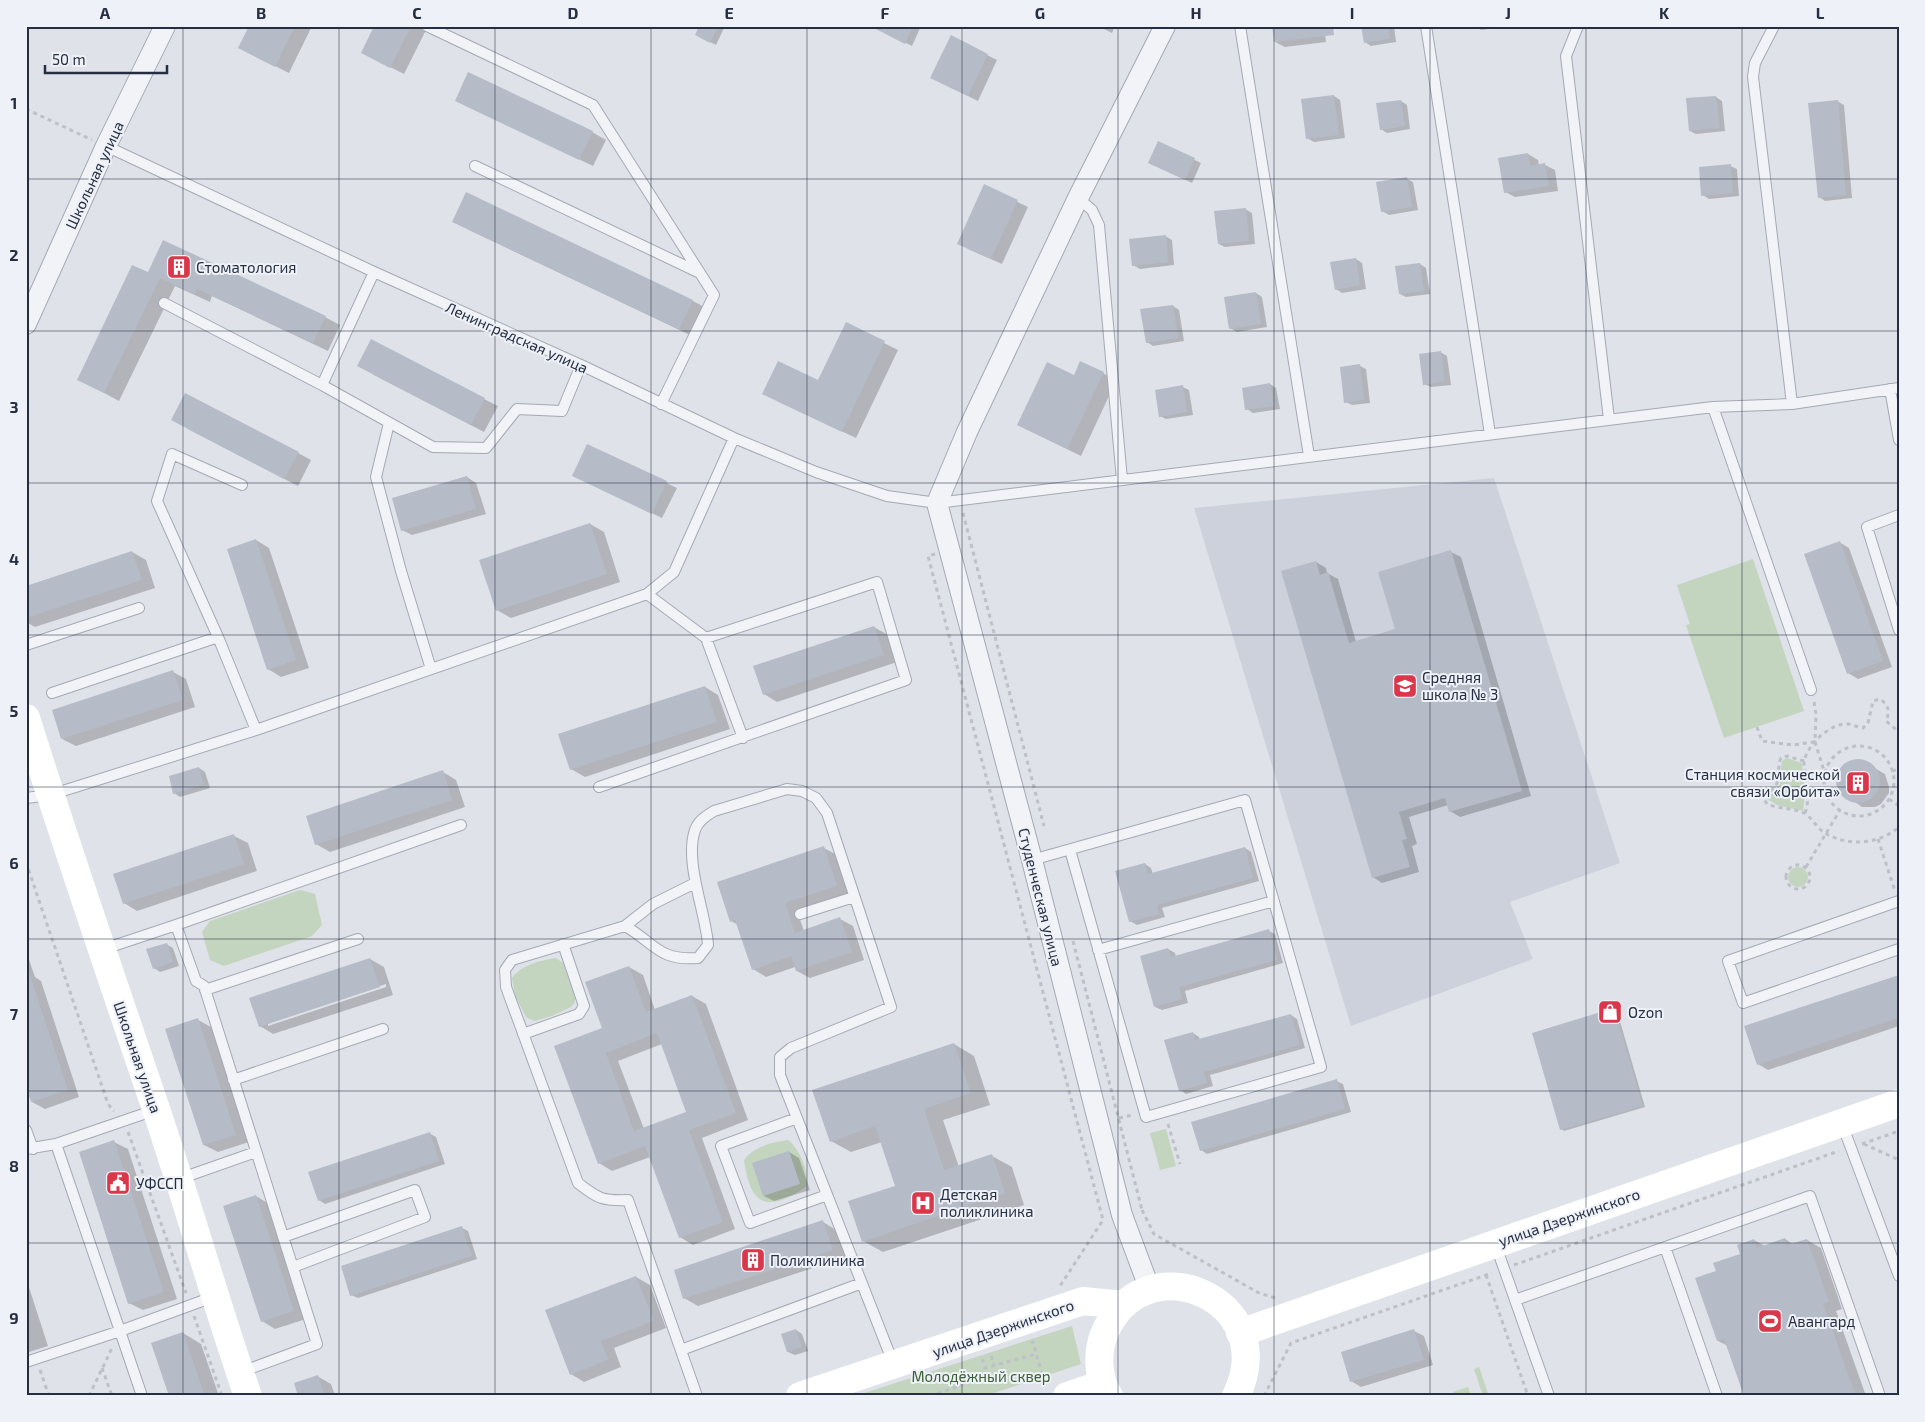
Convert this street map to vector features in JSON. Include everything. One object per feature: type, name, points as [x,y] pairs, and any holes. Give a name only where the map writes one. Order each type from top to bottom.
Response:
[{"type":"street","name":"Школьная улица","points":[[26,324],[106,146],[165,26]]},
{"type":"street","points":[[937,503],[967,432],[1078,198],[1165,26]]},
{"type":"street","name":"Студенческая улица","points":[[937,503],[1032,860],[1122,1215],[1150,1290]]},
{"type":"street","name":"Школьная улица","points":[[26,718],[38,796],[101,950],[156,1110],[214,1296],[244,1384]]},
{"type":"street","name":"улица Дзержинского","points":[[1240,1333],[1495,1243],[1846,1135],[1899,1103]]},
{"type":"street","points":[[1067,1396],[1106,1390],[1099,1369],[1100,1345],[1108,1323],[1124,1305],[1141,1293],[1161,1287],[1178,1286],[1194,1289],[1210,1296],[1223,1306],[1234,1319],[1243,1339],[1246,1361],[1242,1382],[1236,1396]]},
{"type":"street","name":"улица Дзержинского","points":[[800,1396],[1083,1301],[1124,1305]]},
{"type":"lane","points":[[427,26],[593,106],[714,294],[661,404]]},
{"type":"lane","points":[[1240,26],[1309,456]]},
{"type":"lane","points":[[1426,26],[1490,434]]},
{"type":"lane","points":[[1578,26],[1566,56],[1609,419]]},
{"type":"lane","points":[[1774,26],[1754,62],[1753,77],[1792,404]]},
{"type":"lane","name":"Ленинградская улица","points":[[106,146],[374,272],[581,365],[734,438],[816,472],[887,496],[937,503],[1712,407],[1792,404],[1894,388]]},
{"type":"lane","points":[[476,166],[701,274]]},
{"type":"lane","points":[[1078,198],[1092,210],[1099,224],[1122,480]]},
{"type":"lane","points":[[322,385],[374,272]]},
{"type":"lane","points":[[164,303],[322,385],[433,447],[486,448],[517,409],[562,411],[581,365]]},
{"type":"lane","points":[[1894,388],[1899,440]]},
{"type":"lane","points":[[1712,407],[1811,690]]},
{"type":"lane","points":[[389,423],[376,477],[401,571],[431,669]]},
{"type":"lane","points":[[38,796],[256,730],[647,594],[674,572],[734,438]]},
{"type":"lane","points":[[242,485],[172,454],[156,501],[218,637],[256,730]]},
{"type":"lane","points":[[1899,516],[1867,527],[1899,630]]},
{"type":"lane","points":[[599,788],[906,680],[877,582],[706,638]]},
{"type":"lane","points":[[647,594],[706,638],[743,738]]},
{"type":"lane","points":[[26,646],[139,608]]},
{"type":"lane","points":[[52,694],[218,637]]},
{"type":"lane","points":[[625,926],[640,934],[651,946],[668,956],[684,959],[698,958],[708,945],[707,931],[695,883],[693,841],[695,829],[703,818],[714,811],[787,789],[802,791],[816,798],[827,813],[891,1007],[790,1048],[780,1057],[780,1075],[894,1365]]},
{"type":"lane","points":[[1032,860],[1245,800],[1321,1067],[1146,1117],[1070,850]]},
{"type":"lane","points":[[101,950],[461,825]]},
{"type":"lane","points":[[695,883],[653,904],[625,926],[512,960],[505,970],[506,987],[578,1183],[595,1196],[611,1201],[628,1200],[697,1396]]},
{"type":"lane","points":[[800,914],[854,897]]},
{"type":"lane","points":[[1098,950],[1274,901]]},
{"type":"lane","points":[[1899,901],[1728,961],[1743,1003],[1899,949]]},
{"type":"lane","points":[[176,925],[196,981],[204,986],[317,1344],[244,1384]]},
{"type":"lane","points":[[205,990],[358,939]]},
{"type":"lane","points":[[523,1034],[579,1014],[584,1006],[563,944]]},
{"type":"lane","points":[[233,1080],[383,1029]]},
{"type":"lane","points":[[26,1130],[29,1149],[56,1144],[156,1110]]},
{"type":"lane","points":[[797,1118],[721,1146],[750,1224],[827,1195]]},
{"type":"lane","points":[[1846,1135],[1899,1276]]},
{"type":"lane","points":[[56,1144],[142,1396]]},
{"type":"lane","points":[[178,1180],[256,1152]]},
{"type":"lane","points":[[283,1237],[416,1190],[425,1217],[293,1267]]},
{"type":"lane","points":[[1515,1300],[1810,1196],[1880,1396]]},
{"type":"lane","points":[[1495,1243],[1549,1396]]},
{"type":"lane","points":[[1665,1247],[1717,1396]]},
{"type":"lane","points":[[680,1350],[862,1283]]},
{"type":"lane","points":[[31,1360],[120,1331],[214,1296]]},
{"type":"path","points":[[26,109],[106,146]]},
{"type":"path","points":[[972,546],[928,556],[1102,1220],[1060,1286],[1051,1289]]},
{"type":"path","points":[[1811,690],[1816,714],[1815,742],[1825,775]]},
{"type":"path","points":[[1805,813],[1808,805],[1808,793],[1804,761],[1815,742],[1824,732],[1840,725],[1850,724],[1863,728],[1868,723],[1873,701],[1880,699],[1887,704],[1889,714],[1886,722],[1899,732]]},
{"type":"path","points":[[1757,727],[1762,741],[1793,745],[1815,742]]},
{"type":"path","points":[[1860,746],[1872,749],[1882,755],[1890,764],[1892,771],[1893,788],[1889,799],[1881,809],[1870,814],[1858,816],[1846,814],[1828,798],[1824,787],[1829,763],[1837,754],[1848,748],[1860,746]]},
{"type":"path","points":[[1804,761],[1787,756],[1781,758],[1778,766],[1777,785],[1767,794],[1764,800],[1766,804],[1776,808],[1805,813],[1812,822],[1826,833],[1850,842],[1878,839],[1899,827]]},
{"type":"path","points":[[1892,771],[1899,769]]},
{"type":"path","points":[[1889,799],[1899,806]]},
{"type":"path","points":[[1806,867],[1840,810]]},
{"type":"path","points":[[1878,839],[1899,901]]},
{"type":"path","points":[[1797,864],[1806,867],[1810,872],[1810,882],[1802,889],[1792,888],[1786,879],[1788,869],[1797,864]]},
{"type":"path","points":[[1165,1112],[1180,1164]]},
{"type":"path","points":[[1864,1144],[1899,1131]]},
{"type":"path","points":[[1264,1396],[1291,1343],[1486,1275],[1846,1135],[1899,1160]]},
{"type":"path","points":[[1142,1210],[1154,1234],[1259,1292],[1276,1298],[1284,1298]]},
{"type":"path","points":[[1486,1275],[1528,1396]]},
{"type":"path","points":[[89,1396],[120,1331]]},
{"type":"path","points":[[1024,1345],[1033,1342],[1042,1374]]},
{"type":"path","points":[[930,1396],[981,1379],[985,1368],[982,1359],[999,1353]]},
{"type":"path","points":[[985,1368],[1036,1354]]},
{"type":"path","points":[[985,1368],[994,1365],[991,1356]]},
{"type":"path","points":[[31,1360],[49,1396]]},
{"type":"path","points":[[102,1368],[112,1396]]},
{"type":"shaded area","name":"Средняя школа № 3","points":[[1494,478],[1620,863],[1510,902],[1533,959],[1351,1026],[1194,508]]},
{"type":"green space","points":[[1753,559],[1804,711],[1724,738],[1686,625],[1690,624],[1677,585]]},
{"type":"green space","points":[[1787,758],[1802,763],[1805,793],[1803,811],[1777,805],[1767,799],[1779,786],[1781,766],[1783,760]]},
{"type":"green space","points":[[1798,867],[1805,870],[1808,877],[1805,884],[1798,887],[1791,884],[1788,877],[1791,870]]},
{"type":"green space","points":[[300,890],[315,894],[322,925],[312,936],[224,966],[210,960],[202,932],[210,921]]},
{"type":"green space","points":[[556,958],[563,963],[575,1002],[571,1007],[552,1016],[534,1021],[526,1017],[515,996],[512,978],[526,966]]},
{"type":"green space","points":[[1166,1129],[1176,1166],[1160,1170],[1150,1133]]},
{"type":"green space","points":[[788,1140],[802,1160],[807,1185],[787,1198],[767,1202],[760,1199],[751,1188],[744,1160],[752,1152],[763,1146]]},
{"type":"green space","name":"Молодёжный сквер","points":[[1072,1326],[1081,1364],[985,1396],[855,1396]]},
{"type":"green space","points":[[1479,1367],[1489,1396],[1483,1396],[1474,1369]]},
{"type":"green space","points":[[1468,1387],[1471,1396],[1454,1396],[1453,1392]]},
{"type":"building","points":[[249,26],[295,26],[275,67],[238,48]]},
{"type":"building","points":[[374,26],[411,26],[390,68],[361,53]]},
{"type":"building","points":[[699,26],[718,26],[710,43],[695,35]]},
{"type":"building","points":[[870,26],[913,26],[905,44]]},
{"type":"building","points":[[1272,26],[1333,26],[1334,35],[1274,42]]},
{"type":"building","points":[[1361,26],[1388,26],[1390,39],[1364,43]]},
{"type":"building","points":[[951,35],[988,54],[968,96],[930,78]]},
{"type":"building","points":[[468,72],[593,131],[579,160],[455,101]]},
{"type":"building","points":[[1334,95],[1339,135],[1306,139],[1301,99]]},
{"type":"building","points":[[1716,96],[1720,128],[1689,131],[1686,98]]},
{"type":"building","points":[[1401,100],[1405,126],[1380,130],[1376,103]]},
{"type":"building","points":[[1838,100],[1846,195],[1818,198],[1808,103]]},
{"type":"building","points":[[1158,141],[1195,158],[1185,180],[1148,163]]},
{"type":"building","points":[[1528,153],[1530,166],[1545,163],[1549,186],[1504,193],[1498,158]]},
{"type":"building","points":[[1731,164],[1733,193],[1701,196],[1699,167]]},
{"type":"building","points":[[1407,177],[1412,207],[1381,212],[1376,182]]},
{"type":"building","points":[[984,184],[1018,200],[991,259],[957,244]]},
{"type":"building","points":[[466,192],[693,300],[679,329],[452,222]]},
{"type":"building","points":[[1246,208],[1249,241],[1218,244],[1214,211]]},
{"type":"building","points":[[1166,235],[1168,262],[1132,266],[1129,239]]},
{"type":"building","points":[[163,240],[326,316],[313,343],[197,289],[195,294],[160,278],[104,393],[77,380],[132,265],[148,272]]},
{"type":"building","points":[[1356,258],[1360,285],[1335,290],[1330,262]]},
{"type":"building","points":[[1420,263],[1424,291],[1399,294],[1395,266]]},
{"type":"building","points":[[1256,292],[1261,324],[1229,329],[1224,297]]},
{"type":"building","points":[[1173,305],[1178,338],[1146,343],[1140,309]]},
{"type":"building","points":[[846,322],[885,341],[842,432],[762,394],[778,361],[818,380]]},
{"type":"building","points":[[371,339],[485,398],[471,425],[357,366]]},
{"type":"building","points":[[1441,351],[1445,381],[1423,385],[1419,354]]},
{"type":"building","points":[[1080,361],[1104,372],[1067,449],[1017,425],[1047,362],[1074,375]]},
{"type":"building","points":[[1360,364],[1364,400],[1344,403],[1340,367]]},
{"type":"building","points":[[1270,383],[1274,406],[1245,410],[1242,388]]},
{"type":"building","points":[[1183,385],[1187,412],[1159,417],[1155,390]]},
{"type":"building","points":[[185,393],[299,452],[284,479],[171,420]]},
{"type":"building","points":[[587,444],[667,481],[652,514],[572,476]]},
{"type":"building","points":[[467,476],[476,509],[401,531],[392,498]]},
{"type":"building","points":[[590,523],[607,574],[496,611],[479,560]]},
{"type":"building","points":[[256,539],[296,660],[267,670],[227,549]]},
{"type":"building","points":[[1840,541],[1883,661],[1847,674],[1804,554]]},
{"type":"building","points":[[1451,550],[1522,791],[1449,812],[1445,798],[1399,812],[1407,839],[1402,840],[1410,867],[1372,878],[1281,571],[1316,561],[1320,575],[1328,572],[1349,643],[1395,629],[1378,572]]},
{"type":"building","points":[[132,551],[142,580],[26,618],[26,586]]},
{"type":"building","points":[[874,626],[884,655],[763,695],[753,666]]},
{"type":"building","points":[[173,670],[183,700],[61,739],[52,710]]},
{"type":"building","points":[[705,686],[717,722],[570,770],[558,734]]},
{"type":"building","name":"Станция космической связи «Орбита»","points":[[1858,759],[1870,763],[1876,769],[1880,781],[1876,793],[1870,799],[1858,803],[1846,799],[1840,793],[1836,781],[1840,769],[1846,763]]},
{"type":"building","points":[[199,767],[204,784],[173,794],[169,776]]},
{"type":"building","points":[[443,770],[452,800],[315,845],[306,816]]},
{"type":"building","points":[[234,834],[244,864],[123,904],[113,874]]},
{"type":"building","points":[[824,846],[837,886],[785,903],[795,933],[840,917],[852,952],[796,971],[791,956],[752,970],[735,920],[730,922],[717,882]]},
{"type":"building","points":[[1245,847],[1253,878],[1157,905],[1159,914],[1129,922],[1115,871],[1145,863],[1148,874]]},
{"type":"building","points":[[1269,929],[1277,960],[1179,987],[1182,999],[1154,1007],[1140,956],[1168,948],[1171,957]]},
{"type":"building","points":[[167,943],[173,962],[153,969],[146,949]]},
{"type":"building","points":[[370,958],[380,987],[259,1027],[249,998]]},
{"type":"building","points":[[629,966],[646,1012],[692,995],[736,1113],[689,1130],[723,1222],[679,1238],[645,1146],[598,1164],[554,1046],[602,1028],[585,982]],"holes":[[[657,1033],[686,1112],[634,1131],[606,1053]]]},
{"type":"building","points":[[29,972],[68,1090],[31,1102],[26,1087],[26,973]]},
{"type":"building","points":[[1899,975],[1899,1018],[1757,1065],[1744,1026]]},
{"type":"building","points":[[1614,1008],[1643,1106],[1560,1130],[1532,1033]]},
{"type":"building","points":[[1291,1014],[1300,1045],[1204,1072],[1207,1083],[1179,1091],[1164,1040],[1193,1032],[1195,1040]]},
{"type":"building","points":[[198,1018],[236,1135],[203,1145],[165,1029]]},
{"type":"building","points":[[954,1043],[971,1093],[924,1109],[944,1170],[992,1154],[1005,1193],[862,1242],[848,1201],[895,1186],[875,1126],[830,1142],[812,1090]]},
{"type":"building","points":[[1337,1079],[1345,1109],[1200,1151],[1191,1122]]},
{"type":"building","points":[[430,1132],[439,1161],[318,1201],[308,1172]]},
{"type":"building","points":[[114,1140],[164,1292],[128,1304],[79,1152]]},
{"type":"building","points":[[789,1151],[800,1184],[763,1196],[752,1163]]},
{"type":"building","points":[[256,1195],[294,1311],[261,1322],[223,1206]]},
{"type":"building","name":"Поликлиника","points":[[823,1220],[833,1250],[683,1299],[674,1270]]},
{"type":"building","points":[[462,1226],[472,1256],[350,1296],[341,1266]]},
{"type":"building","name":"Авангард","points":[[1785,1238],[1787,1245],[1807,1239],[1829,1302],[1823,1304],[1856,1396],[1744,1396],[1724,1339],[1717,1341],[1695,1278],[1716,1271],[1713,1263],[1740,1254],[1737,1245],[1754,1239],[1757,1248]]},
{"type":"building","points":[[636,1276],[654,1321],[601,1341],[608,1360],[570,1375],[545,1310]]},
{"type":"building","points":[[796,1329],[802,1347],[787,1352],[781,1334]]},
{"type":"building","points":[[1414,1329],[1424,1360],[1350,1382],[1341,1352]]},
{"type":"building","points":[[183,1332],[205,1396],[169,1396],[151,1343]]},
{"type":"building","points":[[318,1375],[325,1396],[298,1396],[294,1383]]},
{"type":"place","name":"Стоматология","points":[[179,267]]},
{"type":"place","name":"Средняя школа № 3","points":[[1405,686]]},
{"type":"place","name":"Станция космической связи «Орбита»","points":[[1858,783]]},
{"type":"place","name":"Ozon","points":[[1610,1012]]},
{"type":"place","name":"УФССП","points":[[118,1183]]},
{"type":"place","name":"Детская поликлиника","points":[[923,1203]]},
{"type":"place","name":"Поликлиника","points":[[753,1260]]},
{"type":"place","name":"Авангард","points":[[1770,1321]]}]
